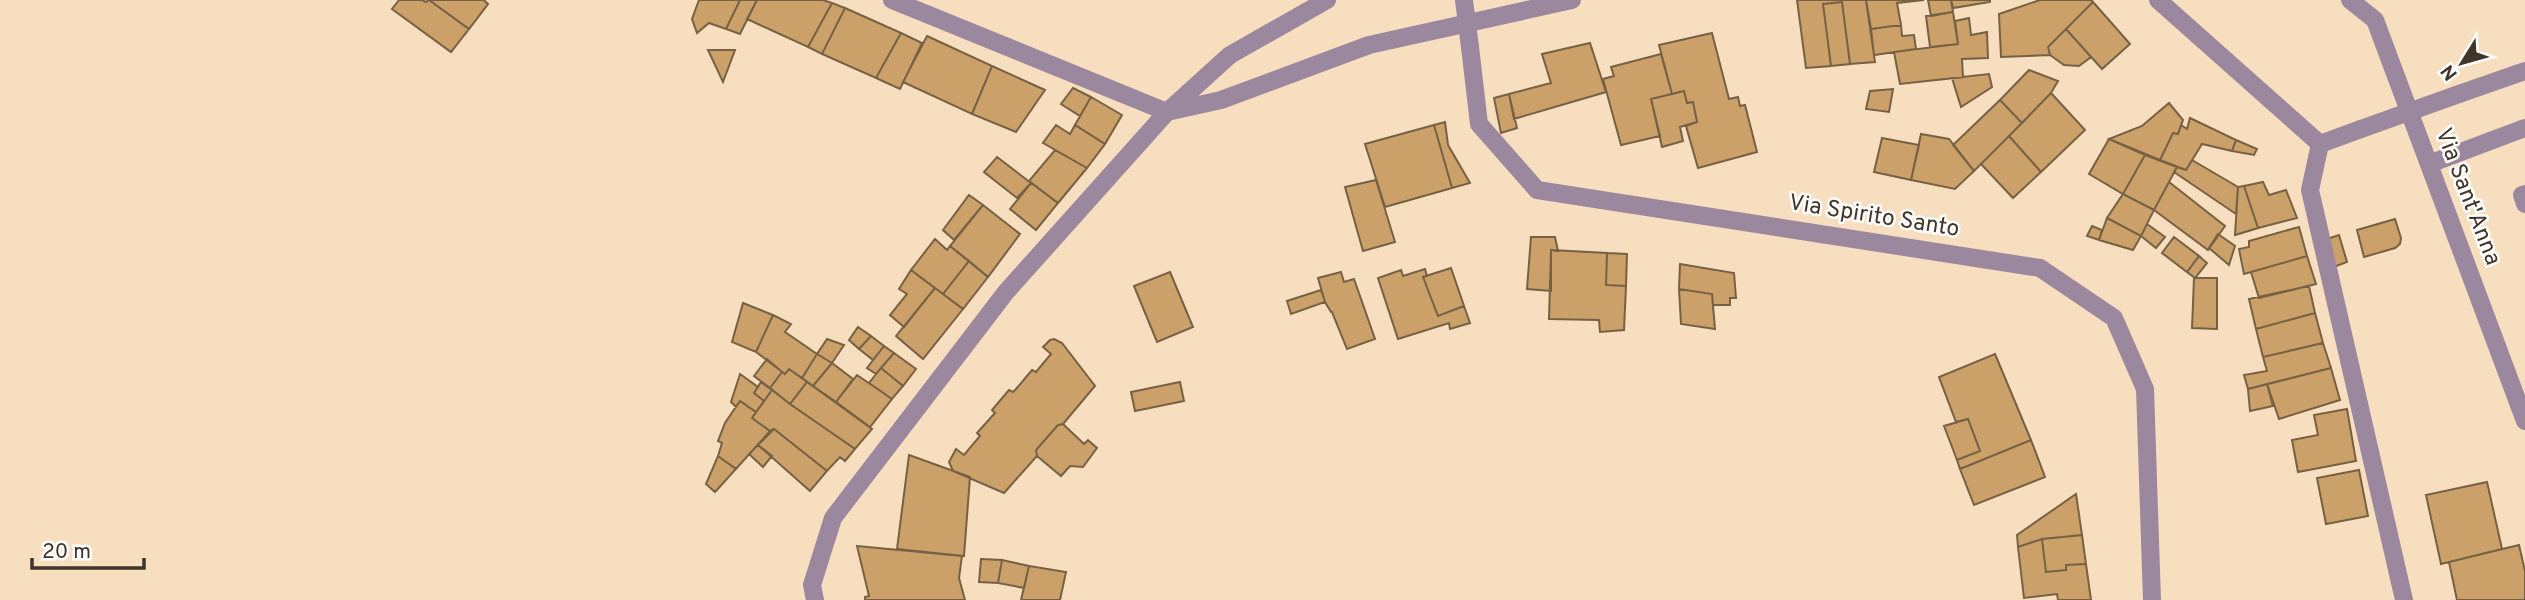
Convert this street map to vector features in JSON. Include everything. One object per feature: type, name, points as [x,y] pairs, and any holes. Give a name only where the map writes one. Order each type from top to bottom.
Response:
[{"type":"street","points":[[892,0],[1167,112],[1221,100],[1369,45],[1572,0]]},
{"type":"street","points":[[815,600],[812,585],[833,518],[1006,292],[1167,112],[1230,55],[1327,0]]},
{"type":"street","name":"Via Spirito Santo","points":[[1465,0],[1479,124],[1537,190],[2040,268],[2114,318],[2145,389],[2151,600]]},
{"type":"street","points":[[2158,0],[2320,144]]},
{"type":"street","name":"Via Sant'Anna","points":[[2350,0],[2375,20],[2525,421]]},
{"type":"street","points":[[2320,144],[2525,71]]},
{"type":"street","points":[[2429,164],[2525,128]]},
{"type":"street","points":[[2320,144],[2309,190],[2404,600]]},
{"type":"street","points":[[2525,194],[2522,195],[2525,204]]},
{"type":"building","points":[[399,0],[429,0],[469,29],[451,52],[392,9]]},
{"type":"building","points":[[429,0],[484,0],[488,4],[469,29]]},
{"type":"building","points":[[699,0],[740,0],[726,29],[709,23],[697,33],[692,19]]},
{"type":"building","points":[[740,0],[757,0],[740,34],[726,29]]},
{"type":"building","points":[[757,0],[823,0],[832,3],[808,47],[747,19]]},
{"type":"building","points":[[1797,0],[1866,0],[1875,62],[1850,64],[1842,2],[1823,4],[1831,66],[1806,68]]},
{"type":"building","points":[[1866,0],[1924,0],[1897,3],[1901,25],[1871,29]]},
{"type":"building","points":[[1928,0],[1951,0],[1953,12],[1931,16]]},
{"type":"building","points":[[1951,0],[1990,0],[1990,2],[1953,8]]},
{"type":"building","points":[[2040,0],[2093,2],[2048,47],[2050,55],[2001,57],[1999,14]]},
{"type":"building","points":[[1842,2],[1850,64],[1831,66],[1823,4]]},
{"type":"building","points":[[2093,2],[2130,44],[2102,69],[2066,29]]},
{"type":"building","points":[[832,3],[845,8],[822,54],[808,47]]},
{"type":"building","points":[[845,8],[901,33],[876,78],[822,54]]},
{"type":"building","points":[[1953,12],[1958,44],[1930,47],[1926,16]]},
{"type":"building","points":[[1969,18],[1971,35],[1987,32],[1988,58],[1962,59],[1963,77],[1900,84],[1894,52],[1958,44],[1955,21]]},
{"type":"building","points":[[1901,25],[1902,36],[1914,35],[1916,49],[1874,55],[1871,29]]},
{"type":"building","points":[[2066,29],[2091,57],[2079,66],[2064,65],[2050,55],[2048,47]]},
{"type":"building","points":[[901,33],[922,43],[900,89],[876,78]]},
{"type":"building","points":[[1712,33],[1729,99],[1738,97],[1740,106],[1745,105],[1757,152],[1698,168],[1686,126],[1697,122],[1693,102],[1687,103],[1684,91],[1672,94],[1659,45]]},
{"type":"building","points":[[927,36],[992,66],[972,114],[903,82]]},
{"type":"building","points":[[1590,43],[1606,92],[1514,119],[1509,94],[1551,83],[1542,54]]},
{"type":"building","points":[[708,50],[735,50],[723,82]]},
{"type":"building","points":[[1661,54],[1672,94],[1651,99],[1660,136],[1621,145],[1603,79],[1614,76],[1611,67]]},
{"type":"building","points":[[992,66],[1045,90],[1016,132],[972,114]]},
{"type":"building","points":[[2029,70],[2058,81],[2051,93],[2022,123],[2000,100]]},
{"type":"building","points":[[1989,74],[1992,87],[1961,107],[1952,78]]},
{"type":"building","points":[[1073,88],[1091,97],[1080,116],[1061,104]]},
{"type":"building","points":[[1893,89],[1889,112],[1866,109],[1870,91]]},
{"type":"building","points":[[1684,91],[1687,103],[1693,102],[1697,122],[1680,127],[1683,141],[1662,147],[1651,99]]},
{"type":"building","points":[[2051,93],[2085,130],[2041,172],[2009,136]]},
{"type":"building","points":[[1509,94],[1517,128],[1501,133],[1494,98]]},
{"type":"building","points":[[1091,97],[1122,115],[1105,144],[1075,125]]},
{"type":"building","points":[[2000,100],[2022,123],[1974,171],[1953,145]]},
{"type":"building","points":[[2169,103],[2183,120],[2178,134],[2173,133],[2160,160],[2109,139],[2142,126]]},
{"type":"building","points":[[2190,118],[2236,140],[2232,151],[2202,144],[2186,170],[2160,160],[2173,133],[2178,134],[2181,125],[2187,129]]},
{"type":"building","points":[[1445,122],[1448,145],[1470,183],[1452,188],[1434,125]]},
{"type":"building","points":[[1056,125],[1070,134],[1075,125],[1105,144],[1087,168],[1043,143]]},
{"type":"building","points":[[1434,125],[1452,188],[1385,207],[1365,144]]},
{"type":"building","points":[[1921,134],[1949,139],[1974,171],[1955,189],[1911,180]]},
{"type":"building","points":[[2009,136],[2041,172],[2013,198],[1981,164]]},
{"type":"building","points":[[1882,138],[1919,145],[1911,180],[1874,172]]},
{"type":"building","points":[[2109,139],[2145,155],[2123,194],[2089,174]]},
{"type":"building","points":[[2236,140],[2257,149],[2254,155],[2232,151]]},
{"type":"building","points":[[1055,150],[1087,168],[1058,203],[1029,181]]},
{"type":"building","points":[[2145,155],[2177,167],[2154,210],[2123,194]]},
{"type":"building","points":[[997,157],[1031,183],[1017,198],[984,172]]},
{"type":"building","points":[[2192,160],[2238,187],[2236,214],[2174,172],[2177,167],[2186,170]]},
{"type":"building","points":[[1376,180],[1395,242],[1363,251],[1345,187]]},
{"type":"building","points":[[2169,182],[2225,226],[2208,250],[2154,210]]},
{"type":"building","points":[[2263,182],[2269,195],[2286,190],[2297,218],[2258,228],[2244,186]]},
{"type":"building","points":[[1031,183],[1058,203],[1036,230],[1010,209]]},
{"type":"building","points":[[2244,186],[2258,228],[2235,235],[2238,187]]},
{"type":"building","points":[[2123,194],[2154,210],[2141,236],[2107,218]]},
{"type":"building","points":[[969,195],[983,205],[954,240],[943,230]]},
{"type":"building","points":[[983,205],[1020,234],[988,277],[950,246]]},
{"type":"building","points":[[2107,218],[2141,236],[2133,250],[2099,240]]},
{"type":"building","points":[[2395,219],[2401,238],[2400,244],[2364,257],[2357,230]]},
{"type":"building","points":[[2147,224],[2165,237],[2156,248],[2141,236]]},
{"type":"building","points":[[2092,226],[2102,230],[2099,240],[2087,236]]},
{"type":"building","points":[[2299,227],[2307,256],[2244,274],[2239,249],[2249,247],[2249,241]]},
{"type":"building","points":[[2218,234],[2235,246],[2229,265],[2209,248]]},
{"type":"building","points":[[2339,235],[2347,262],[2334,267],[2327,239]]},
{"type":"building","points":[[1531,237],[1555,237],[1558,251],[1551,250],[1551,291],[1527,289]]},
{"type":"building","points":[[2174,237],[2199,256],[2187,272],[2162,253]]},
{"type":"building","points":[[935,239],[947,250],[950,246],[969,261],[943,294],[911,270]]},
{"type":"building","points":[[1551,250],[1607,253],[1606,285],[1626,286],[1624,330],[1600,332],[1599,320],[1549,319]]},
{"type":"building","points":[[1607,253],[1627,254],[1626,286],[1606,285]]},
{"type":"building","points":[[2199,256],[2207,263],[2195,278],[2187,272]]},
{"type":"building","points":[[2307,256],[2316,284],[2259,298],[2251,272]]},
{"type":"building","points":[[969,261],[988,277],[963,309],[943,294]]},
{"type":"building","points":[[1680,264],[1734,273],[1736,298],[1730,298],[1730,305],[1713,305],[1712,294],[1679,289]]},
{"type":"building","points":[[1451,268],[1464,306],[1438,316],[1423,277]]},
{"type":"building","points":[[1425,269],[1427,276],[1423,277],[1438,316],[1464,306],[1470,323],[1450,329],[1449,323],[1398,339],[1378,278],[1401,270],[1403,276]]},
{"type":"building","points":[[911,270],[935,288],[904,327],[890,315],[907,294],[899,289]]},
{"type":"building","points":[[1170,272],[1193,327],[1157,342],[1134,286]]},
{"type":"building","points":[[1341,272],[1344,282],[1354,279],[1375,339],[1347,349],[1332,312],[1325,302],[1318,278]]},
{"type":"building","points":[[2194,278],[2217,278],[2217,329],[2192,328]]},
{"type":"building","points":[[2309,286],[2315,313],[2256,329],[2249,299]]},
{"type":"building","points":[[935,288],[963,309],[923,359],[896,336]]},
{"type":"building","points":[[1679,289],[1712,294],[1715,329],[1681,324]]},
{"type":"building","points":[[1321,290],[1325,302],[1291,314],[1287,301]]},
{"type":"building","points":[[743,303],[773,315],[756,352],[732,342]]},
{"type":"building","points":[[2315,313],[2323,343],[2263,357],[2256,329]]},
{"type":"building","points":[[773,315],[791,324],[785,332],[817,354],[802,378],[789,369],[785,374],[756,352]]},
{"type":"building","points":[[858,327],[871,336],[859,349],[849,340]]},
{"type":"building","points":[[871,336],[884,346],[873,360],[859,349]]},
{"type":"building","points":[[827,339],[844,345],[832,363],[817,354]]},
{"type":"building","points":[[1054,339],[1062,343],[1095,386],[1063,424],[1058,425],[1036,450],[1037,456],[1004,493],[953,471],[949,462],[956,449],[964,455],[980,436],[977,433],[995,413],[992,410],[1009,390],[1013,392],[1032,370],[1036,372],[1051,354],[1043,347]]},
{"type":"building","points":[[2323,343],[2331,368],[2248,389],[2244,375],[2267,371],[2263,357]]},
{"type":"building","points":[[884,346],[894,353],[876,374],[867,368]]},
{"type":"building","points":[[894,353],[916,369],[903,386],[881,368]]},
{"type":"building","points":[[817,354],[832,363],[813,386],[802,378]]},
{"type":"building","points":[[1995,354],[2031,440],[1960,469],[1957,460],[1980,451],[1968,419],[1956,422],[1939,377]]},
{"type":"building","points":[[767,359],[782,372],[770,388],[754,376]]},
{"type":"building","points":[[832,363],[853,379],[836,402],[813,386]]},
{"type":"building","points":[[881,368],[903,386],[892,399],[869,383]]},
{"type":"building","points":[[2331,368],[2340,400],[2279,419],[2267,384]]},
{"type":"building","points":[[789,369],[807,382],[790,404],[770,388],[782,372],[785,374]]},
{"type":"building","points":[[740,374],[758,387],[754,393],[764,401],[756,412],[740,401],[736,407],[731,402]]},
{"type":"building","points":[[857,375],[892,399],[870,427],[836,402]]},
{"type":"building","points":[[761,382],[772,390],[764,401],[754,393]]},
{"type":"building","points":[[807,382],[872,429],[855,449],[790,404]]},
{"type":"building","points":[[1180,382],[1184,401],[1135,411],[1131,392]]},
{"type":"building","points":[[2267,384],[2273,406],[2250,411],[2248,389]]},
{"type":"building","points":[[772,390],[855,449],[845,461],[840,457],[827,471],[774,429],[770,431],[752,418]]},
{"type":"building","points":[[740,401],[756,412],[752,418],[770,431],[736,469],[718,456],[722,443],[718,441],[725,423]]},
{"type":"building","points":[[2347,409],[2356,461],[2298,472],[2292,440],[2318,435],[2314,415]]},
{"type":"building","points":[[1968,419],[1980,451],[1957,460],[1944,426]]},
{"type":"building","points":[[1063,424],[1084,444],[1088,440],[1097,448],[1083,467],[1070,466],[1061,476],[1037,456],[1036,450],[1058,425]]},
{"type":"building","points":[[774,429],[827,471],[810,491],[758,445]]},
{"type":"building","points":[[2031,440],[2045,477],[1974,505],[1960,469]]},
{"type":"building","points":[[758,445],[772,456],[763,467],[749,454]]},
{"type":"building","points":[[909,455],[970,477],[964,556],[897,549]]},
{"type":"building","points":[[718,456],[736,469],[715,492],[706,484]]},
{"type":"building","points":[[2359,470],[2368,516],[2326,524],[2317,478]]},
{"type":"building","points":[[2487,482],[2502,549],[2441,564],[2426,495]]},
{"type":"building","points":[[2076,494],[2082,535],[2042,539],[2018,547],[2017,535]]},
{"type":"building","points":[[2082,535],[2086,564],[2066,565],[2066,570],[2046,572],[2042,539]]},
{"type":"building","points":[[2042,539],[2046,572],[2066,570],[2066,565],[2086,564],[2091,600],[2058,600],[2057,594],[2024,598],[2018,547]]},
{"type":"building","points":[[2519,545],[2525,571],[2525,600],[2457,600],[2449,562]]},
{"type":"building","points":[[857,546],[962,556],[959,578],[965,600],[865,600],[865,597],[869,596]]},
{"type":"building","points":[[981,559],[1002,560],[998,583],[979,582]]},
{"type":"building","points":[[1002,560],[1029,566],[1024,588],[998,583]]},
{"type":"building","points":[[1029,566],[1066,572],[1060,600],[1021,600]]}]
